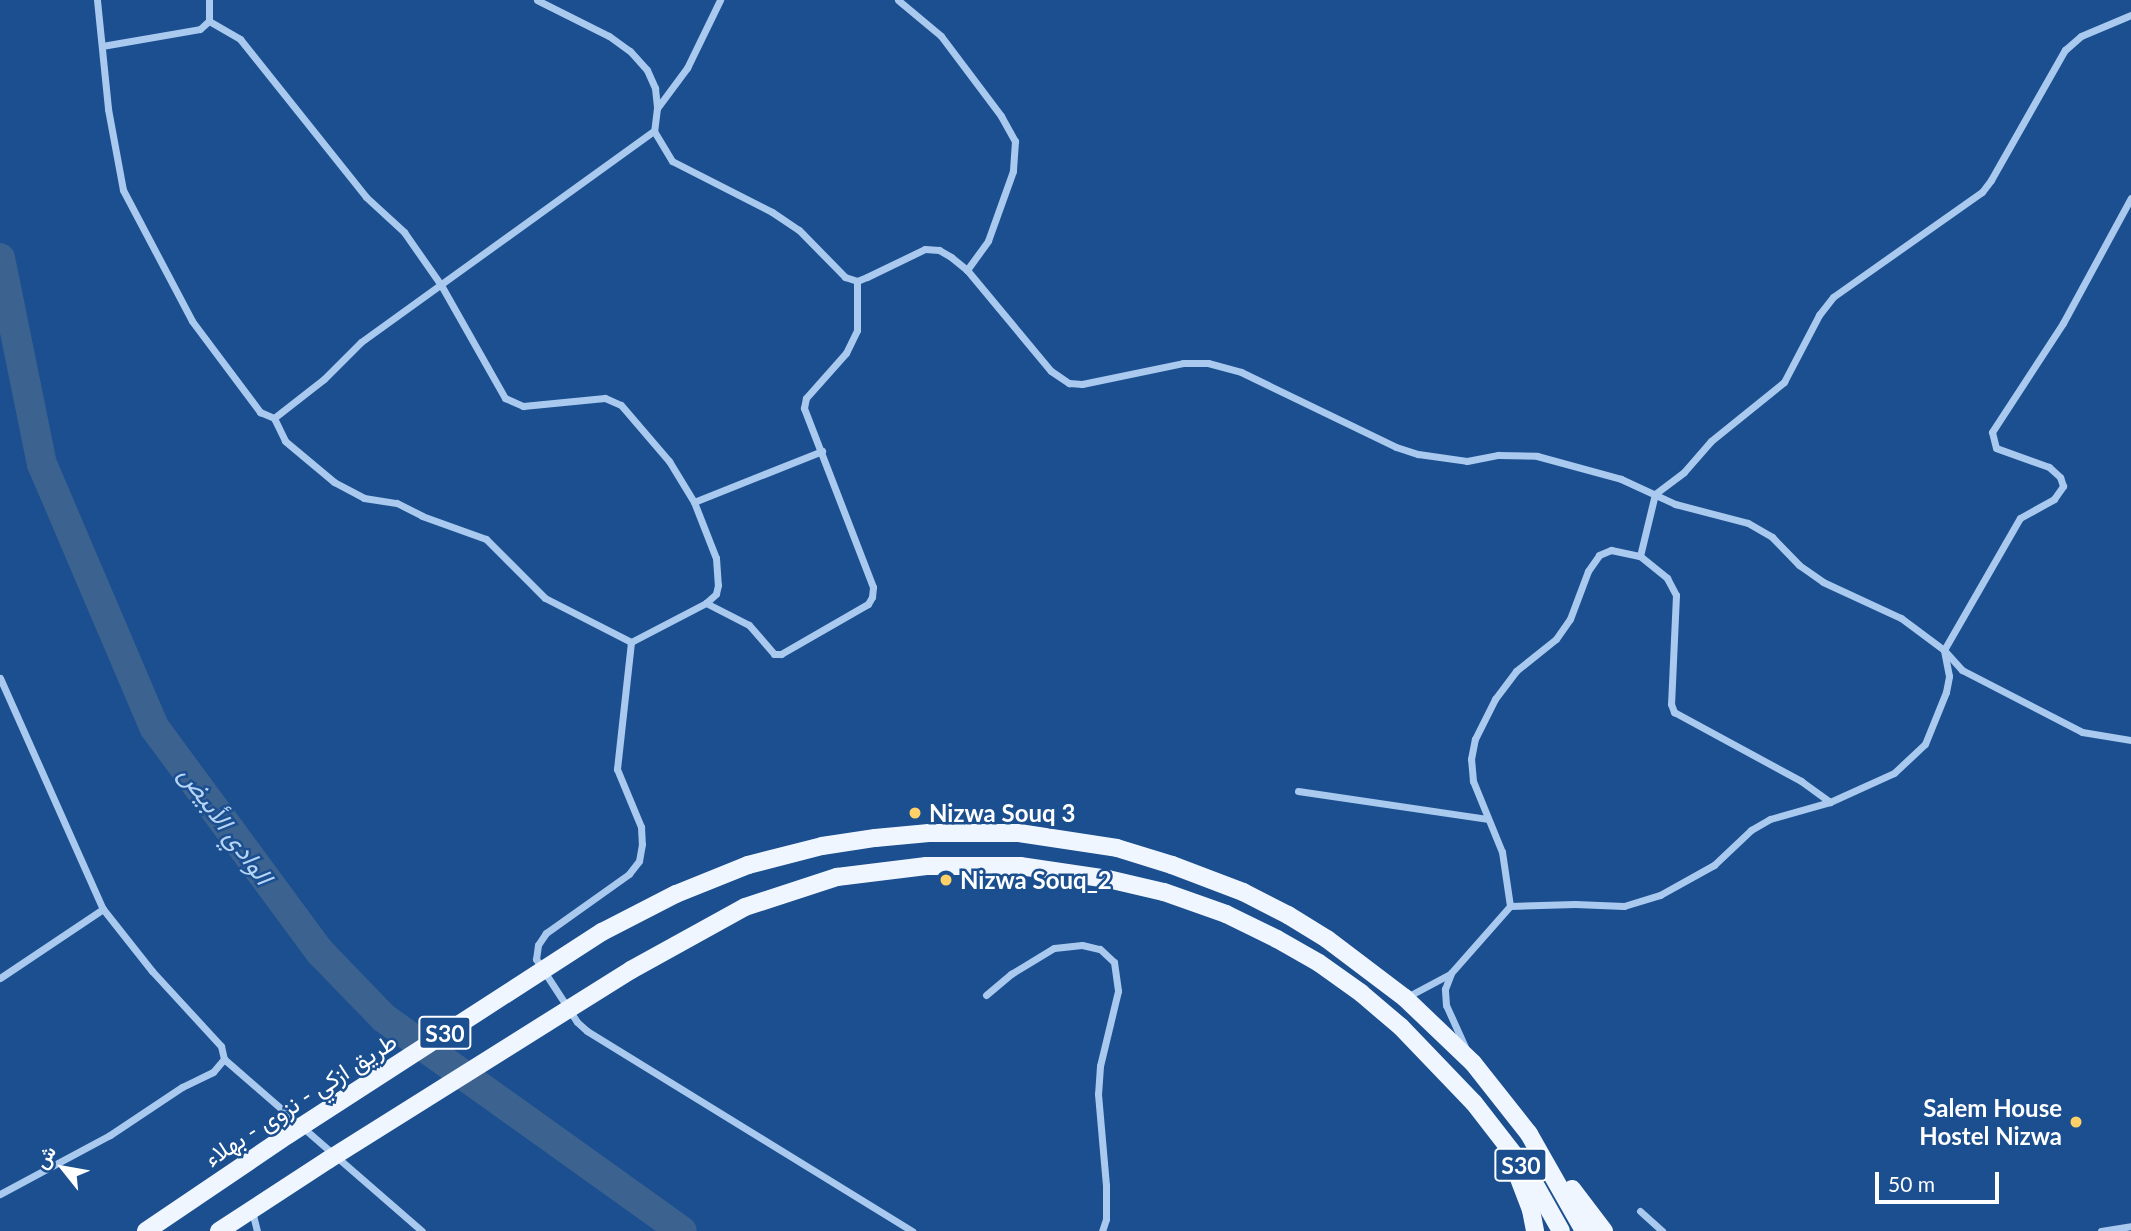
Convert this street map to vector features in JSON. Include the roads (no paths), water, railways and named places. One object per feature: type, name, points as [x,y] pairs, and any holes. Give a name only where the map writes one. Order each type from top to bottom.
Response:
[{"type":"main road","name":"طريق ازكي - نزوى - بهلاء","points":[[146,1231],[288,1135],[602,932],[676,894],[748,865],[822,846],[929,833],[1019,833],[1117,848],[1172,865],[1242,892],[1327,939],[1405,998],[1473,1063],[1529,1134],[1584,1231]]},
{"type":"main road","name":"S30","points":[[219,1231],[631,970],[745,907],[837,877],[926,866],[1020,866],[1108,879],[1164,892],[1226,914],[1319,963],[1401,1027],[1474,1103],[1528,1174],[1561,1231]]},
{"type":"main road","points":[[1474,1103],[1515,1169],[1531,1210],[1535,1231]]},
{"type":"main road","points":[[1529,1134],[1604,1231]]},
{"type":"street","points":[[97,0],[108,109],[123,190],[192,321],[260,412],[274,418],[285,440],[334,482],[364,498],[397,503],[422,516],[486,539],[545,598],[631,642]]},
{"type":"street","points":[[102,46],[200,29],[209,21],[209,0]]},
{"type":"street","points":[[537,0],[609,36],[630,51],[647,70],[655,88],[657,108],[654,131],[672,161],[772,212],[799,230],[845,277],[857,281],[925,249],[939,250],[967,270],[1051,370],[1069,383],[1082,384],[1183,363],[1208,363],[1241,372],[1418,454],[1467,461],[1498,456],[1536,456],[1621,478],[1686,508],[1748,523],[1772,537],[1799,565],[1822,582],[1886,609],[1944,650],[1962,670],[2082,732],[2131,740]]},
{"type":"street","points":[[657,108],[687,68],[720,0]]},
{"type":"street","points":[[898,0],[941,36],[1001,116],[1016,141],[1013,171],[988,241],[967,270]]},
{"type":"street","points":[[1640,556],[1655,494],[1684,472],[1711,442],[1784,382],[1819,314],[1833,297],[1982,191],[1992,180],[2065,50],[2081,36],[2131,15]]},
{"type":"street","points":[[209,21],[240,39],[298,116],[366,197],[404,232],[441,285],[505,398],[523,406],[605,398],[621,405],[669,461],[694,502],[716,558],[718,585],[716,594],[706,603],[631,642]]},
{"type":"street","points":[[274,418],[324,379],[361,342],[654,131]]},
{"type":"street","points":[[1405,998],[1451,973],[1510,906],[1624,906],[1660,895],[1714,865],[1761,825],[1830,802],[1894,773],[1925,744],[1947,692],[1949,676],[1944,650],[2020,518],[2061,494],[2063,486],[2060,477],[2038,462],[1996,448],[1992,432],[2063,323],[2131,198]]},
{"type":"street","points":[[706,603],[749,625],[774,654],[780,654],[868,604],[873,587],[804,408],[806,398],[846,353],[857,330],[857,281]]},
{"type":"street","points":[[694,502],[822,451]]},
{"type":"street","points":[[1510,906],[1502,852],[1473,781],[1471,759],[1475,739],[1495,699],[1516,671],[1556,639],[1570,619],[1588,571],[1599,555],[1611,550],[1640,556],[1667,579],[1676,595],[1671,704],[1674,712],[1801,781],[1830,802]]},
{"type":"street","points":[[631,642],[617,769],[641,827],[639,861],[629,874],[546,933],[538,945],[536,959],[577,1022],[587,1031],[912,1231]]},
{"type":"street","points":[[0,678],[103,909],[152,971],[221,1046],[224,1059],[422,1231]]},
{"type":"street","points":[[1298,791],[1487,819]]},
{"type":"street","points":[[0,978],[103,909]]},
{"type":"street","points":[[986,995],[1011,974],[1054,948],[1082,945],[1100,948],[1114,962],[1118,990],[1100,1066],[1098,1094],[1106,1185],[1106,1219],[1102,1231]]},
{"type":"street","points":[[1451,973],[1445,989],[1446,1005],[1473,1063]]},
{"type":"street","points":[[0,1194],[110,1135],[182,1087],[214,1072],[224,1059]]},
{"type":"street","points":[[252,1210],[257,1231]]},
{"type":"street","points":[[1640,1212],[1662,1231]]},
{"type":"street","points":[[2101,1231],[2131,1226]]},
{"type":"waterway","name":"الوادي الأبيض","points":[[0,258],[42,464],[154,727],[320,952],[384,1018],[682,1231]]},
{"type":"place","name":"Nizwa Souq 3","points":[[915,813]]},
{"type":"place","name":"Nizwa Souq_2","points":[[946,880]]},
{"type":"place","name":"Salem House Hostel Nizwa","points":[[2076,1122]]}]
